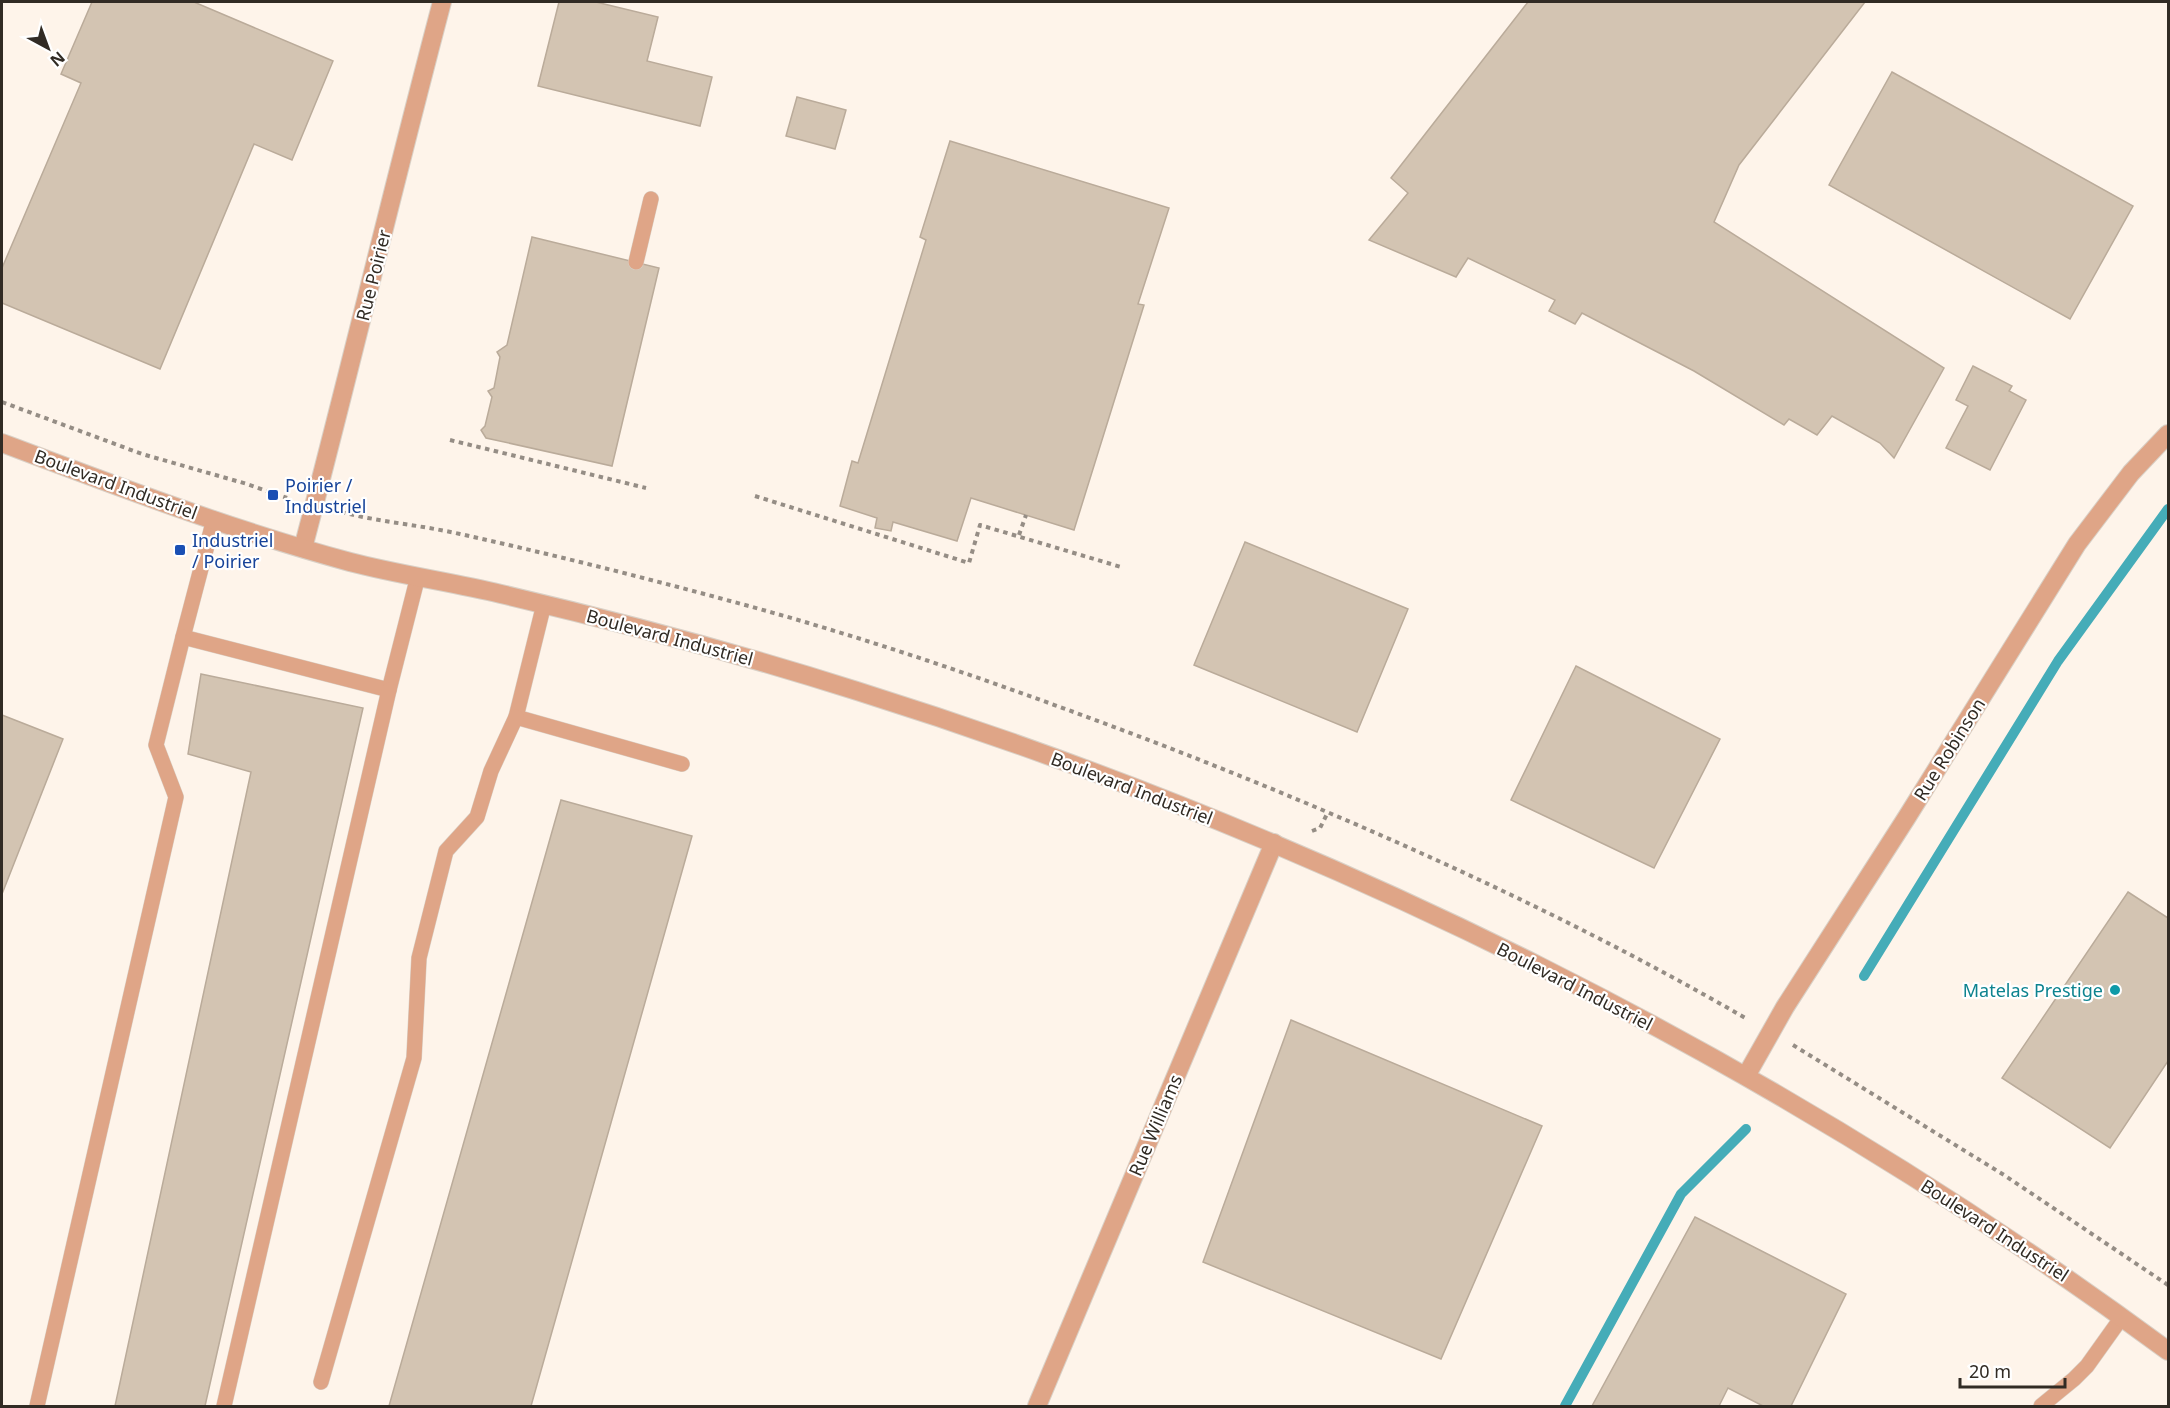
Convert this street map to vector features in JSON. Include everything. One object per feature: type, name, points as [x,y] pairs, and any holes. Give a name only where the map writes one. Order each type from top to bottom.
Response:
[{"type":"street","name":"Rue Poirier","points":[[303,548],[410,120],[442,2]]},
{"type":"street","name":"Rue Robinson","points":[[1746,1076],[1785,1007],[1907,817],[2077,544],[2131,473],[2169,434]]},
{"type":"street","name":"Boulevard Industriel","points":[[2,443],[214,519],[355,563],[544,604],[783,668],[935,716],[1135,788],[1274,843],[1434,914],[1637,1017],[1746,1076],[2037,1256],[2169,1351]]},
{"type":"street","name":"Rue Williams","points":[[1036,1407],[1274,843]]},
{"type":"lane","points":[[636,262],[651,200]]},
{"type":"lane","points":[[37,1407],[176,797],[156,745],[214,519]]},
{"type":"lane","points":[[224,1407],[389,690],[418,576]]},
{"type":"lane","points":[[321,1382],[414,1058],[419,958],[446,850],[477,817],[491,771],[516,717],[544,604]]},
{"type":"lane","points":[[183,637],[389,690]]},
{"type":"lane","points":[[516,717],[682,764]]},
{"type":"lane","points":[[2041,1407],[2086,1366],[2122,1317]]},
{"type":"path","points":[[2,402],[142,454],[247,484],[273,495]]},
{"type":"path","points":[[450,440],[646,488]]},
{"type":"path","points":[[755,496],[883,532],[969,563],[980,525],[1121,567]]},
{"type":"path","points":[[1019,535],[1026,515]]},
{"type":"path","points":[[368,519],[402,522],[456,533],[638,576],[748,606],[953,668],[1085,715],[1243,776],[1350,821],[1554,917],[1731,1010]]},
{"type":"path","points":[[1814,1057],[2013,1181],[2169,1285]]},
{"type":"building","points":[[92,2],[194,2],[333,61],[292,160],[254,144],[160,369],[2,303],[2,268],[81,83],[61,74]]},
{"type":"building","points":[[559,2],[596,2],[658,17],[647,61],[712,77],[700,126],[538,86]]},
{"type":"building","points":[[1528,2],[1865,2],[1739,165],[1714,222],[1944,368],[1894,458],[1880,443],[1832,416],[1817,435],[1789,419],[1784,425],[1694,371],[1582,313],[1575,324],[1549,311],[1555,300],[1468,258],[1456,277],[1369,240],[1408,193],[1391,178]]},
{"type":"building","points":[[1892,72],[2133,206],[2070,319],[1829,185]]},
{"type":"building","points":[[797,97],[846,110],[835,149],[786,136]]},
{"type":"building","points":[[950,141],[1169,208],[1138,304],[1144,305],[1074,530],[971,498],[957,541],[893,522],[891,531],[875,528],[877,518],[840,506],[852,461],[858,463],[926,240],[920,237]]},
{"type":"building","points":[[532,237],[659,268],[612,466],[486,438],[481,430],[485,426],[492,397],[488,391],[494,388],[500,357],[497,352],[507,345]]},
{"type":"building","points":[[1973,366],[2012,386],[2009,391],[2026,400],[1990,470],[1946,448],[1968,406],[1956,400]]},
{"type":"building","points":[[1245,542],[1408,609],[1357,732],[1194,665]]},
{"type":"building","points":[[1576,666],[1720,739],[1654,868],[1511,800]]},
{"type":"building","points":[[201,674],[363,708],[205,1406],[115,1406],[251,772],[188,754]]},
{"type":"building","points":[[2,715],[63,739],[2,894]]},
{"type":"building","points":[[561,800],[692,836],[531,1406],[389,1406]]},
{"type":"building","name":"Matelas Prestige","points":[[2128,892],[2168,918],[2168,1061],[2110,1148],[2002,1078]]},
{"type":"building","points":[[1291,1020],[1542,1126],[1441,1359],[1203,1262]]},
{"type":"building","points":[[1695,1217],[1846,1294],[1791,1406],[1763,1406],[1728,1388],[1719,1406],[1592,1406]]},
{"type":"waterway","points":[[1864,976],[2058,661],[2168,509]]},
{"type":"waterway","points":[[1565,1406],[1681,1194],[1746,1129]]},
{"type":"place","name":"Poirier / Industriel","points":[[273,495]]},
{"type":"place","name":"Industriel / Poirier","points":[[180,550]]},
{"type":"place","name":"Matelas Prestige","points":[[2115,990]]}]
